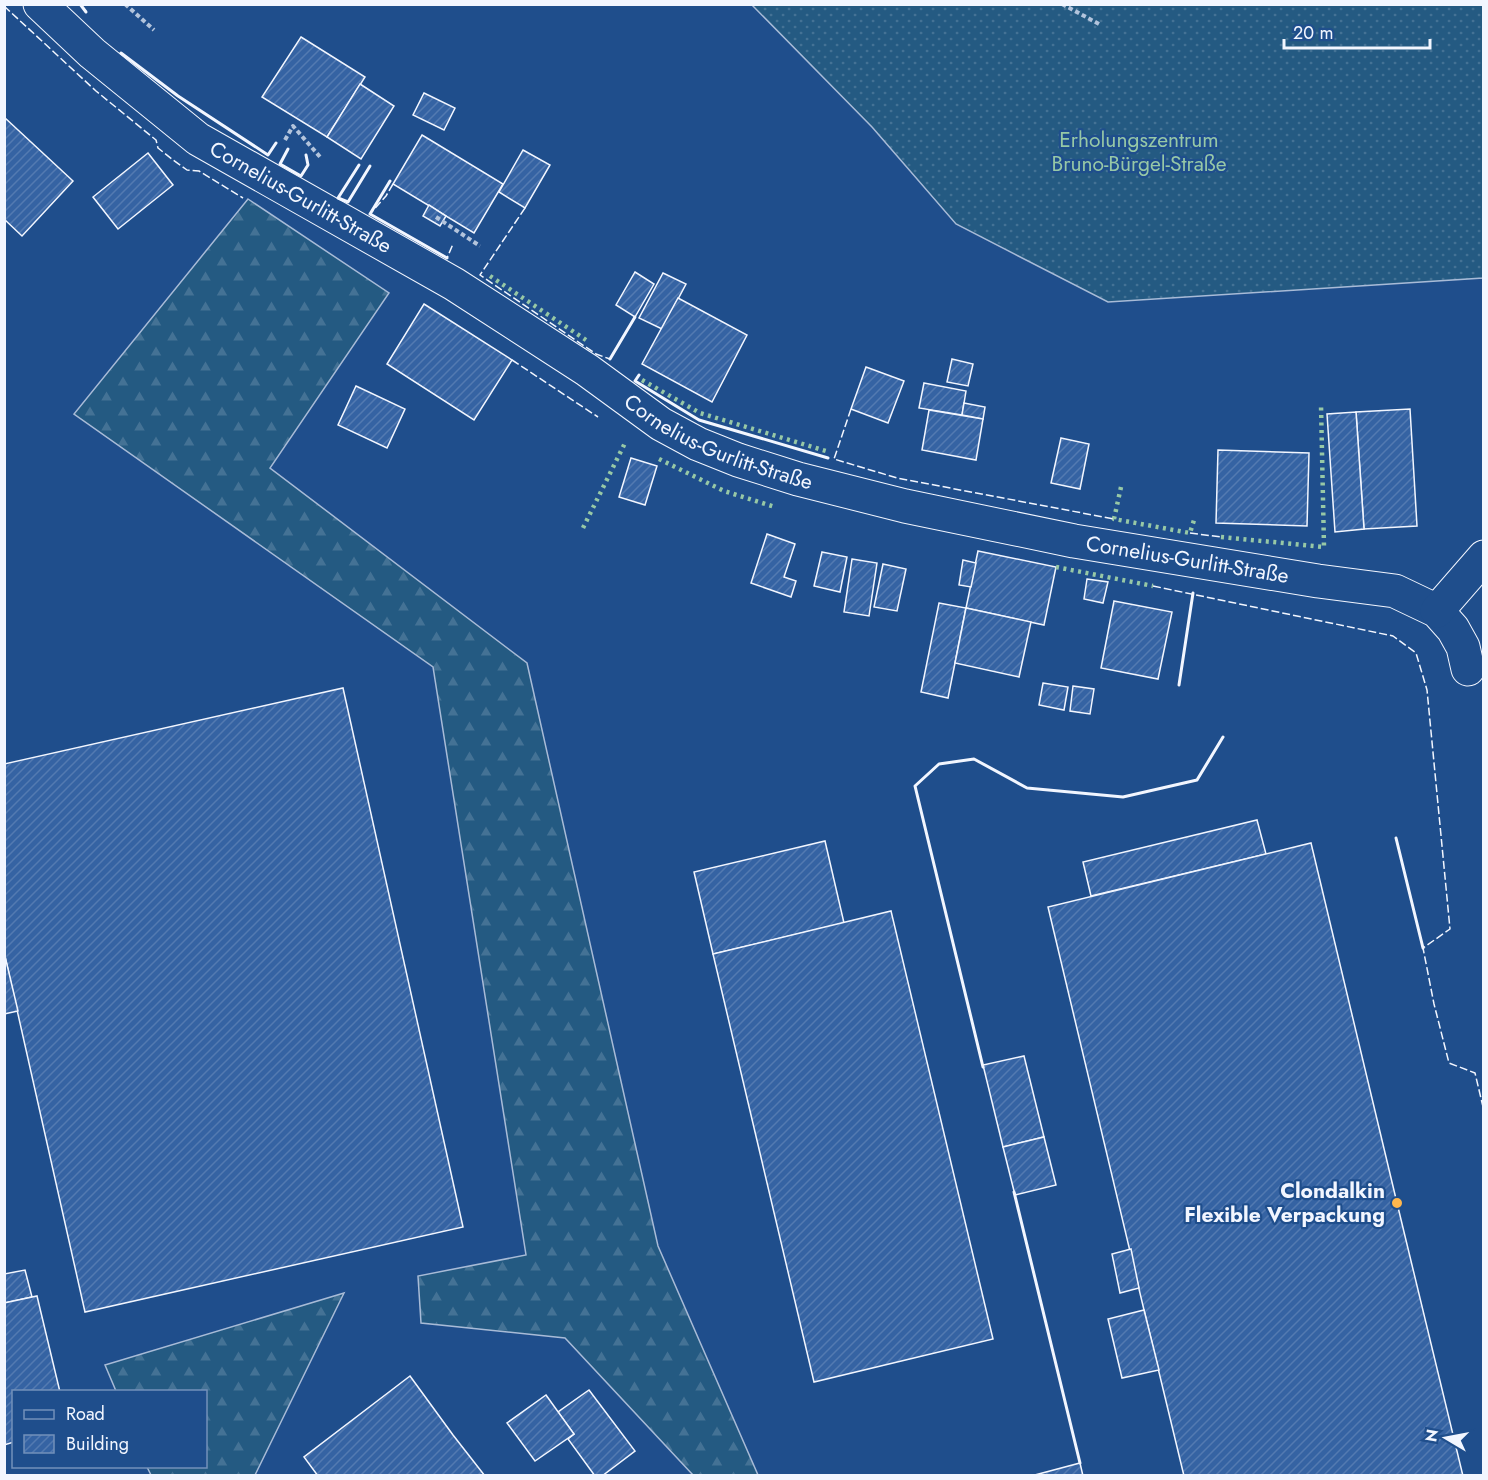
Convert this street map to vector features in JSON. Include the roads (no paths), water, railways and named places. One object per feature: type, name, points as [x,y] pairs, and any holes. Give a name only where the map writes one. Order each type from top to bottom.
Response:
[{"type":"street","name":"Cornelius-Gurlitt-Straße","points":[[40,4],[92,53],[198,139],[454,284],[587,370],[662,424],[698,444],[738,460],[883,501],[1068,540],[1318,581],[1395,591],[1437,611],[1453,629],[1463,647],[1468,669]]},
{"type":"street","points":[[1437,611],[1484,557]]},
{"type":"place","name":"Clondalkin Flexible Verpackung","points":[[1397,1203]]},
{"type":"park label","name":"Erholungszentrum Bruno-Bürgel-Straße","points":[[1139,152]]}]
